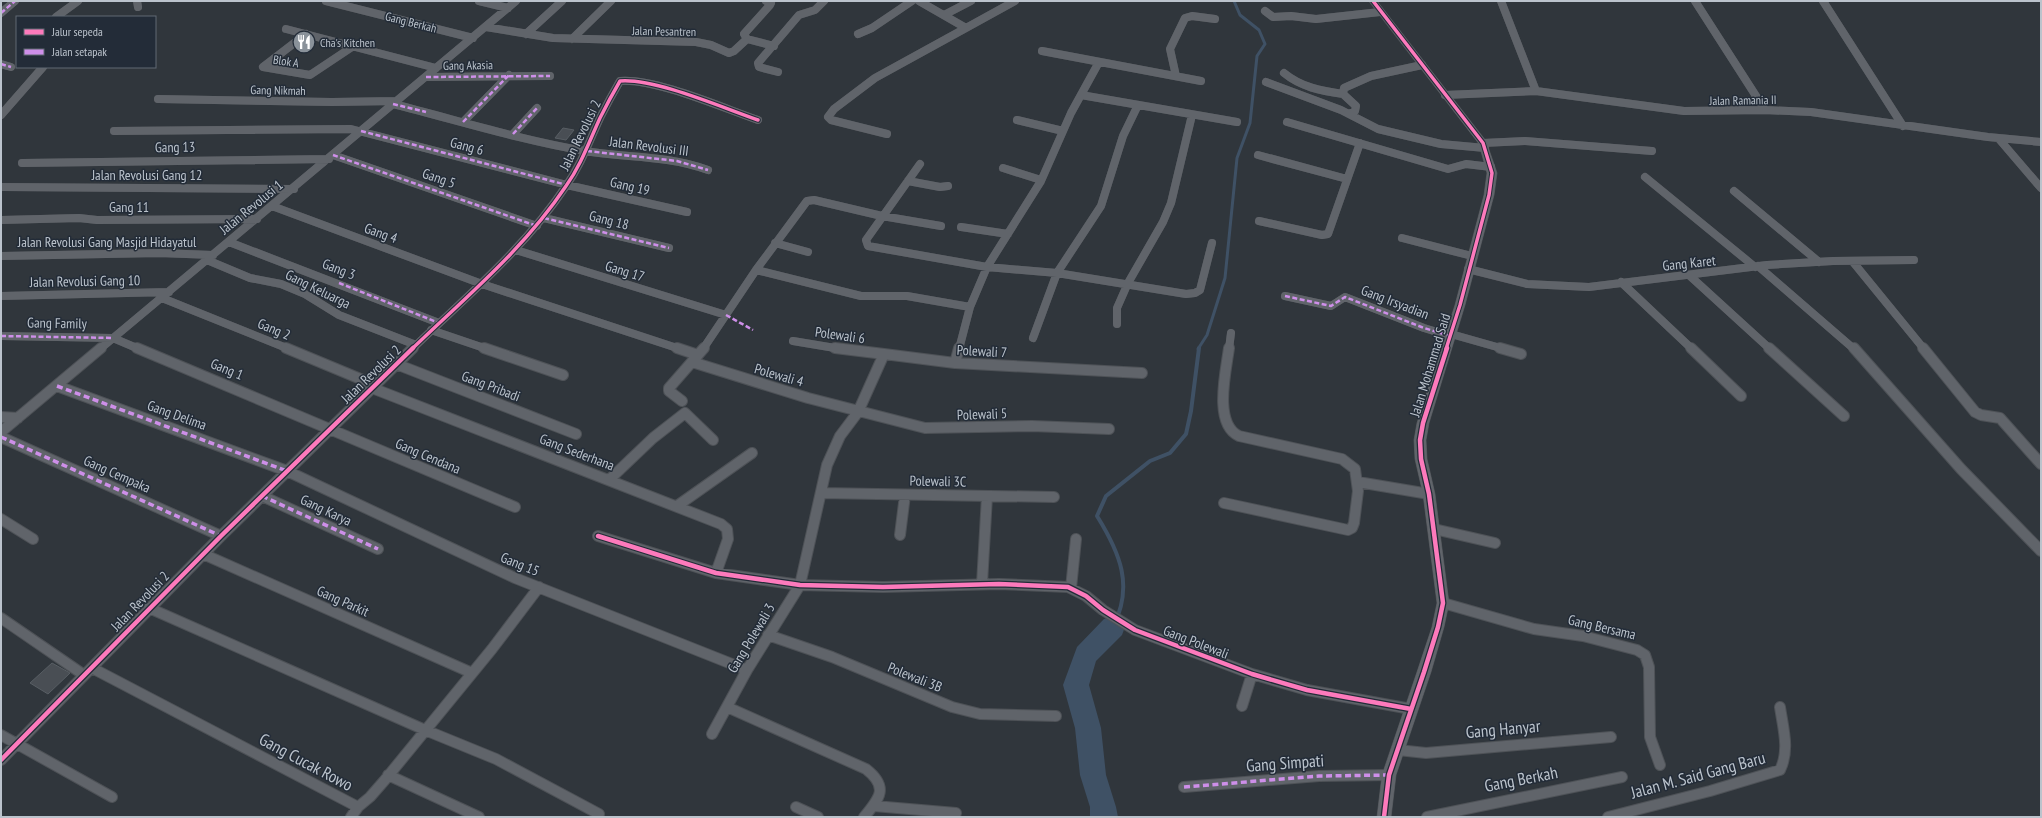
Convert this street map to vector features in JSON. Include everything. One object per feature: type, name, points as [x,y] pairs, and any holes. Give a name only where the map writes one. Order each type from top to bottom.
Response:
[{"type":"street","points":[[1,14],[15,1]]},
{"type":"street","points":[[57,16],[78,1]]},
{"type":"street","name":"Gang Berkah","points":[[326,1],[473,38]]},
{"type":"street","points":[[479,1],[508,8]]},
{"type":"street","name":"Jalan Revolusi 1","points":[[1,432],[294,189],[516,1]]},
{"type":"street","points":[[526,34],[562,1]]},
{"type":"street","points":[[486,27],[526,34],[572,39],[611,1]]},
{"type":"street","points":[[766,1],[771,3],[770,5],[744,34],[747,39],[774,46]]},
{"type":"street","points":[[778,72],[758,65],[761,59],[774,46],[800,14],[815,10],[824,1]]},
{"type":"street","points":[[858,34],[872,28],[912,1]]},
{"type":"street","points":[[919,1],[966,28]]},
{"type":"street","points":[[944,15],[971,1]]},
{"type":"street","points":[[887,134],[831,120],[828,117],[834,109],[875,78],[1015,1]]},
{"type":"street","name":"Jalan Mohammad Said","points":[[1373,1],[1484,146],[1492,170],[1490,195],[1468,269],[1451,335],[1423,423],[1420,440],[1421,459],[1429,494],[1443,602],[1438,627],[1389,775],[1384,817]]},
{"type":"street","points":[[1501,1],[1520,46],[1536,91]]},
{"type":"street","points":[[1695,1],[1765,110]]},
{"type":"street","points":[[1823,1],[1829,13],[1903,126]]},
{"type":"street","points":[[1265,11],[1273,17],[1316,19],[1380,12]]},
{"type":"street","points":[[1176,76],[1170,49],[1184,18],[1192,16],[1215,19]]},
{"type":"street","points":[[286,29],[436,68]]},
{"type":"street","name":"Blok A","points":[[306,34],[263,67],[310,75],[352,47]]},
{"type":"street","name":"Jalan Pesantren","points":[[572,39],[696,42],[711,45],[731,53],[747,39]]},
{"type":"street","points":[[1042,51],[1201,81]]},
{"type":"street","points":[[955,362],[970,307],[987,267],[1041,180],[1081,95],[1099,62]]},
{"type":"street","points":[[1,64],[11,67]]},
{"type":"street","points":[[1343,94],[1344,88],[1361,79],[1386,72],[1422,65]]},
{"type":"street","points":[[1,115],[42,68]]},
{"type":"street","points":[[1284,73],[1294,80],[1322,91],[1343,94],[1356,106],[1355,111],[1350,114]]},
{"type":"street","name":"Gang Akasia","points":[[426,77],[522,74],[550,76]]},
{"type":"street","name":"Gang Akasia","points":[[463,122],[509,75]]},
{"type":"street","name":"Jalan Revolusi 2","points":[[1,760],[221,536],[373,386],[431,330],[482,284],[516,250],[544,218],[567,185],[587,151],[609,99],[620,81],[624,79],[656,86],[758,120]]},
{"type":"street","points":[[1266,82],[1284,90],[1328,104],[1378,128],[1442,144],[1484,146],[1525,141],[1564,142],[1652,151]]},
{"type":"street","name":"Jalan Ramania II","points":[[1445,95],[1536,91],[1684,111],[1765,110],[1811,112],[1999,139],[2041,142]]},
{"type":"street","points":[[1081,95],[1236,122]]},
{"type":"street","name":"Gang Nikmah","points":[[158,99],[395,102],[426,112]]},
{"type":"street","points":[[1033,338],[1057,273],[1101,206],[1123,136],[1138,105]]},
{"type":"street","points":[[513,134],[537,108]]},
{"type":"street","name":"Jalan Revolusi 2","points":[[426,112],[587,151]]},
{"type":"street","points":[[1118,324],[1117,308],[1128,283],[1163,222],[1171,204],[1192,115]]},
{"type":"street","points":[[1017,120],[1063,132]]},
{"type":"street","points":[[1287,122],[1448,169],[1464,166],[1492,170]]},
{"type":"street","name":"Gang 13","points":[[114,131],[334,129],[361,131]]},
{"type":"street","name":"Gang 6","points":[[361,131],[567,185]]},
{"type":"street","points":[[1999,139],[2041,188]]},
{"type":"street","points":[[1259,221],[1325,235],[1329,231],[1360,143]]},
{"type":"street","name":"Jalan Revolusi III","points":[[587,151],[676,161],[699,166],[708,170]]},
{"type":"street","points":[[1258,155],[1347,179]]},
{"type":"street","name":"Gang 13","points":[[22,163],[331,157]]},
{"type":"street","name":"Gang 5","points":[[331,157],[537,226]]},
{"type":"street","points":[[920,164],[866,240],[868,246],[987,267],[1057,273],[1128,283],[1186,294],[1195,293],[1200,290],[1203,284],[1212,243]]},
{"type":"street","points":[[1004,168],[1041,180]]},
{"type":"street","points":[[1645,177],[1757,266],[1850,344],[1961,469],[2041,551]]},
{"type":"street","points":[[908,181],[940,188],[948,186]]},
{"type":"street","name":"Gang 19","points":[[567,185],[686,212]]},
{"type":"street","name":"Jalan Revolusi Gang 12","points":[[1,187],[294,189]]},
{"type":"street","points":[[1734,191],[1819,262]]},
{"type":"street","points":[[682,401],[669,391],[669,388],[695,359],[775,243],[807,201],[814,200],[882,216],[941,226]]},
{"type":"street","name":"Gang 4","points":[[272,206],[482,284],[695,359]]},
{"type":"street","name":"Gang 11","points":[[1,220],[79,218],[97,220],[257,219]]},
{"type":"street","name":"Gang 18","points":[[544,218],[669,248]]},
{"type":"street","points":[[961,227],[1008,234]]},
{"type":"street","points":[[1402,238],[1472,256]]},
{"type":"street","name":"Gang 3","points":[[229,242],[332,280],[439,323]]},
{"type":"street","points":[[775,243],[808,252]]},
{"type":"street","name":"Gang 17","points":[[516,250],[726,315]]},
{"type":"street","name":"Jalan Revolusi Gang Masjid Hidayatul","points":[[1,256],[159,252],[210,258]]},
{"type":"street","name":"Gang Keluarga","points":[[210,258],[250,278],[281,284],[305,294],[339,315],[416,345]]},
{"type":"street","name":"Gang Karet","points":[[1468,269],[1501,278],[1545,286],[1589,286],[1690,276],[1757,266],[1819,262],[1914,260]]},
{"type":"street","points":[[1853,262],[1974,412],[1981,415],[2000,418],[2041,464]]},
{"type":"street","points":[[756,270],[787,279],[861,296],[908,296],[970,307]]},
{"type":"street","points":[[1690,276],[1844,416]]},
{"type":"street","points":[[1622,282],[1741,396]]},
{"type":"street","name":"Jalan Revolusi Gang 10","points":[[1,296],[170,292]]},
{"type":"street","name":"Gang Irsyadian","points":[[1285,296],[1330,306],[1345,297],[1451,335]]},
{"type":"street","name":"Gang 2","points":[[162,298],[214,318],[373,386]]},
{"type":"street","points":[[431,330],[563,375]]},
{"type":"street","points":[[1224,503],[1348,530],[1352,528],[1355,519],[1358,482],[1356,470],[1349,462],[1342,459],[1239,436],[1228,427],[1224,413],[1231,333]]},
{"type":"street","points":[[1451,335],[1521,354]]},
{"type":"street","name":"Gang Family","points":[[1,336],[113,338]]},
{"type":"street","name":"Gang 1","points":[[113,338],[331,429]]},
{"type":"street","name":"Polewali 6","points":[[793,341],[847,350],[884,354]]},
{"type":"street","points":[[858,412],[884,354]]},
{"type":"street","name":"Polewali 7","points":[[884,354],[955,362],[1142,373]]},
{"type":"street","name":"Polewali 4","points":[[695,359],[733,376],[858,412]]},
{"type":"street","name":"Gang Pribadi","points":[[396,364],[576,434]]},
{"type":"street","name":"Gang Delima","points":[[57,386],[287,471]]},
{"type":"street","name":"Gang Sederhana","points":[[373,386],[721,524],[727,529],[728,539],[716,573]]},
{"type":"street","points":[[610,479],[653,438],[685,412],[713,440]]},
{"type":"street","name":"Polewali 5","points":[[858,412],[935,430],[1032,426],[1109,429]]},
{"type":"street","name":"Gang Polewali 3","points":[[712,734],[747,670],[800,585],[827,465],[840,436],[858,412]]},
{"type":"street","points":[[1,417],[18,418]]},
{"type":"street","name":"Gang Cendana","points":[[331,429],[515,507]]},
{"type":"street","name":"Gang Cempaka","points":[[1,437],[221,536]]},
{"type":"street","points":[[677,506],[752,453]]},
{"type":"street","name":"Gang 15","points":[[287,471],[489,567],[747,670]]},
{"type":"street","points":[[1358,482],[1429,494]]},
{"type":"street","name":"Polewali 3C","points":[[821,493],[1054,497]]},
{"type":"street","points":[[900,535],[905,495]]},
{"type":"street","name":"Gang Karya","points":[[262,496],[378,549]]},
{"type":"street","points":[[982,584],[987,496]]},
{"type":"street","points":[[1,519],[33,539]]},
{"type":"street","points":[[1434,529],[1495,543]]},
{"type":"street","name":"Gang Polewali","points":[[598,536],[716,573],[800,585],[883,587],[982,584],[1043,585],[1071,588],[1086,596],[1103,610],[1135,630],[1252,674],[1307,690],[1411,709]]},
{"type":"street","points":[[1071,588],[1076,539]]},
{"type":"street","name":"Gang Parkit","points":[[203,554],[472,673]]},
{"type":"street","name":"Gang Cucak Rowo","points":[[1,618],[88,671],[358,808],[364,804],[472,673],[518,616],[539,587]]},
{"type":"street","name":"Gang Bersama","points":[[1443,602],[1534,629],[1583,636],[1637,650],[1645,655],[1649,667],[1650,737],[1660,765]]},
{"type":"street","points":[[149,608],[425,730],[496,759],[600,816]]},
{"type":"street","name":"Polewali 3B","points":[[768,635],[832,657],[952,707],[980,714],[1006,716],[1056,716]]},
{"type":"street","points":[[1242,706],[1252,674]]},
{"type":"street","name":"Jalan M. Said Gang Baru","points":[[1608,817],[1710,791],[1780,770],[1784,761],[1785,747],[1780,706]]},
{"type":"street","points":[[727,707],[866,769],[874,774],[879,779],[881,790],[874,806],[864,817]]},
{"type":"street","points":[[1,735],[112,797]]},
{"type":"street","name":"Gang Hanyar","points":[[1398,750],[1426,753],[1611,737]]},
{"type":"street","points":[[388,775],[478,817]]},
{"type":"street","name":"Gang Simpati","points":[[1184,787],[1319,776],[1389,775]]},
{"type":"street","name":"Gang Berkah","points":[[1427,817],[1494,802],[1622,777]]},
{"type":"street","points":[[796,806],[818,817]]},
{"type":"street","points":[[874,806],[956,813]]},
{"type":"street","points":[[350,817],[358,808]]},
{"type":"building","points":[[563,128],[574,130],[566,140],[555,138]]},
{"type":"building","points":[[52,663],[70,673],[48,694],[30,683]]},
{"type":"waterway","points":[[1198,349],[1207,335],[1225,278],[1237,158],[1250,123],[1257,56],[1265,44],[1259,30],[1240,15],[1234,1]]},
{"type":"waterway","points":[[1113,627],[1123,598],[1122,570],[1112,543],[1097,516],[1106,496],[1150,461],[1170,453],[1186,434],[1191,411],[1199,348]]},
{"type":"waterway","points":[[1104,817],[1103,807],[1093,775],[1088,728],[1076,685],[1086,655],[1113,627]]},
{"type":"marked path","points":[[1,13],[15,1]]},
{"type":"marked path","points":[[1,64],[11,67]]},
{"type":"marked path","points":[[463,122],[509,75]]},
{"type":"marked path","points":[[426,77],[522,75],[550,76]]},
{"type":"marked path","points":[[393,104],[426,112]]},
{"type":"marked path","points":[[513,134],[537,108]]},
{"type":"marked path","points":[[361,131],[567,185]]},
{"type":"marked path","points":[[587,151],[677,161],[699,166],[708,170]]},
{"type":"marked path","points":[[333,155],[537,226]]},
{"type":"marked path","points":[[544,218],[669,248]]},
{"type":"marked path","points":[[339,283],[439,323]]},
{"type":"marked path","points":[[1285,296],[1331,306],[1345,297],[1424,328],[1450,336]]},
{"type":"marked path","points":[[726,315],[753,330]]},
{"type":"marked path","points":[[1,336],[113,338]]},
{"type":"marked path","points":[[57,386],[287,471]]},
{"type":"marked path","points":[[1,437],[221,536]]},
{"type":"marked path","points":[[262,496],[378,549]]},
{"type":"marked path","points":[[1184,787],[1319,776],[1389,775]]},
{"type":"cycle path","points":[[1373,1],[1483,143],[1492,173],[1489,195],[1460,305],[1423,423],[1420,440],[1421,459],[1429,494],[1443,603],[1438,627],[1424,672],[1389,775],[1384,817]]},
{"type":"cycle path","points":[[1,760],[221,536],[396,364],[516,250],[544,218],[567,185],[587,151],[600,118],[620,81],[629,80],[664,88],[709,102],[758,120]]},
{"type":"cycle path","points":[[598,536],[716,573],[800,585],[883,587],[999,584],[1068,587],[1086,596],[1103,610],[1135,630],[1252,674],[1307,690],[1411,709]]},
{"type":"place","name":"Cha's Kitchen","points":[[304,42]]}]
